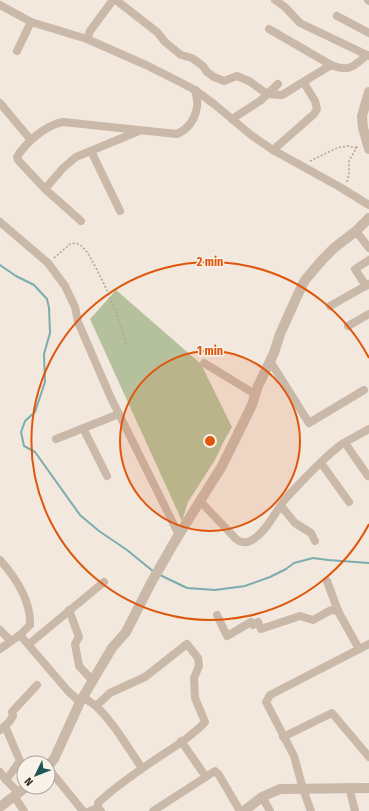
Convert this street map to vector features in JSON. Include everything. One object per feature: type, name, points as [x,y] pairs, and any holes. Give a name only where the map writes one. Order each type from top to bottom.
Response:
[{"type":"street","points":[[87,39],[90,31],[114,0],[157,32],[165,42],[180,55],[192,58],[214,77],[224,81],[237,76],[249,81],[267,94],[282,95],[304,83],[331,65]]},
{"type":"street","points":[[275,0],[285,7],[300,23],[368,56]]},
{"type":"street","points":[[0,5],[31,22],[87,39],[146,64],[195,90],[272,150],[345,190],[369,205]]},
{"type":"street","points":[[337,16],[369,33]]},
{"type":"street","points":[[16,51],[31,22]]},
{"type":"street","points":[[269,29],[331,65],[341,69],[347,69],[368,56]]},
{"type":"street","points":[[272,150],[318,109],[316,101],[304,83]]},
{"type":"street","points":[[232,119],[239,113],[260,101],[278,84]]},
{"type":"street","points":[[81,220],[45,189],[18,160],[17,157],[31,140],[52,124],[63,122],[176,134],[185,130],[192,122],[198,105],[195,90]]},
{"type":"street","points":[[369,92],[364,135],[369,149]]},
{"type":"street","points":[[0,104],[31,140]]},
{"type":"street","points":[[45,189],[68,162],[76,157],[141,130]]},
{"type":"street","points":[[91,151],[120,211]]},
{"type":"street","points":[[56,755],[82,700],[112,648],[126,632],[151,583],[222,466],[252,405],[258,386],[270,362],[287,318],[305,280],[334,248],[356,231],[369,218]]},
{"type":"street","points":[[0,222],[48,263],[65,286],[78,322],[119,414],[179,535]]},
{"type":"street","points":[[356,231],[369,248]]},
{"type":"street","points":[[330,306],[367,285],[355,269],[369,260]]},
{"type":"street","points":[[348,326],[369,314]]},
{"type":"street","points":[[204,362],[255,394]]},
{"type":"street","points":[[270,362],[309,423],[364,390]]},
{"type":"street","points":[[56,439],[119,414]]},
{"type":"street","points":[[83,428],[107,476]]},
{"type":"street","points":[[200,501],[236,539],[240,542],[246,543],[256,537],[267,526],[280,506],[312,471],[345,443],[369,429]]},
{"type":"street","points":[[345,443],[368,476]]},
{"type":"street","points":[[321,463],[349,502]]},
{"type":"street","points":[[280,506],[295,523],[310,533],[315,541]]},
{"type":"street","points":[[0,560],[15,579],[31,615],[30,625],[20,635],[0,649]]},
{"type":"street","points":[[327,581],[338,611],[359,650]]},
{"type":"street","points":[[28,644],[104,582]]},
{"type":"street","points":[[69,610],[79,637],[75,644],[79,666],[93,681]]},
{"type":"street","points":[[216,615],[227,636],[251,622],[253,625],[258,622],[261,629],[300,616],[313,620],[331,610],[338,611]]},
{"type":"street","points":[[0,630],[11,641]]},
{"type":"street","points":[[20,635],[68,691],[82,700],[96,706],[104,713],[123,738],[142,768]]},
{"type":"street","points":[[90,811],[100,809],[98,803],[108,794],[142,768],[197,731],[206,722],[195,698],[194,678],[199,666],[198,658],[188,644],[145,677],[110,693],[96,706]]},
{"type":"street","points":[[311,811],[294,756],[266,702],[270,695],[369,644]]},
{"type":"street","points":[[6,780],[20,760],[2,728],[13,716],[12,712],[37,685]]},
{"type":"street","points":[[283,737],[332,713],[369,757]]},
{"type":"street","points":[[182,741],[206,777]]},
{"type":"street","points":[[153,811],[215,771],[219,775],[240,811]]},
{"type":"street","points":[[0,772],[6,780],[16,789]]},
{"type":"street","points":[[56,777],[83,811]]},
{"type":"street","points":[[349,787],[355,811]]},
{"type":"street","points":[[244,811],[262,797],[280,789],[349,787],[369,788]]},
{"type":"street","points":[[0,807],[16,795]]},
{"type":"street","points":[[21,795],[24,811]]},
{"type":"street","points":[[262,797],[270,811]]},
{"type":"path","points":[[345,190],[349,173],[349,162],[364,135]]},
{"type":"path","points":[[302,167],[314,159],[337,148],[347,146],[357,148]]},
{"type":"path","points":[[48,263],[70,244],[76,242],[83,246],[89,253],[90,258],[105,284],[117,312],[126,344]]},
{"type":"green space","points":[[116,290],[201,364],[232,427],[215,460],[188,502],[182,521],[90,319]]},
{"type":"waterway","points":[[0,265],[16,276],[34,285],[47,299],[49,308],[50,333],[44,354],[45,382],[35,412],[25,421],[21,432],[24,446],[35,452],[80,515],[154,572]]},
{"type":"waterway","points":[[160,575],[187,588],[215,590],[245,586],[270,577],[294,563],[313,558],[369,563]]}]
